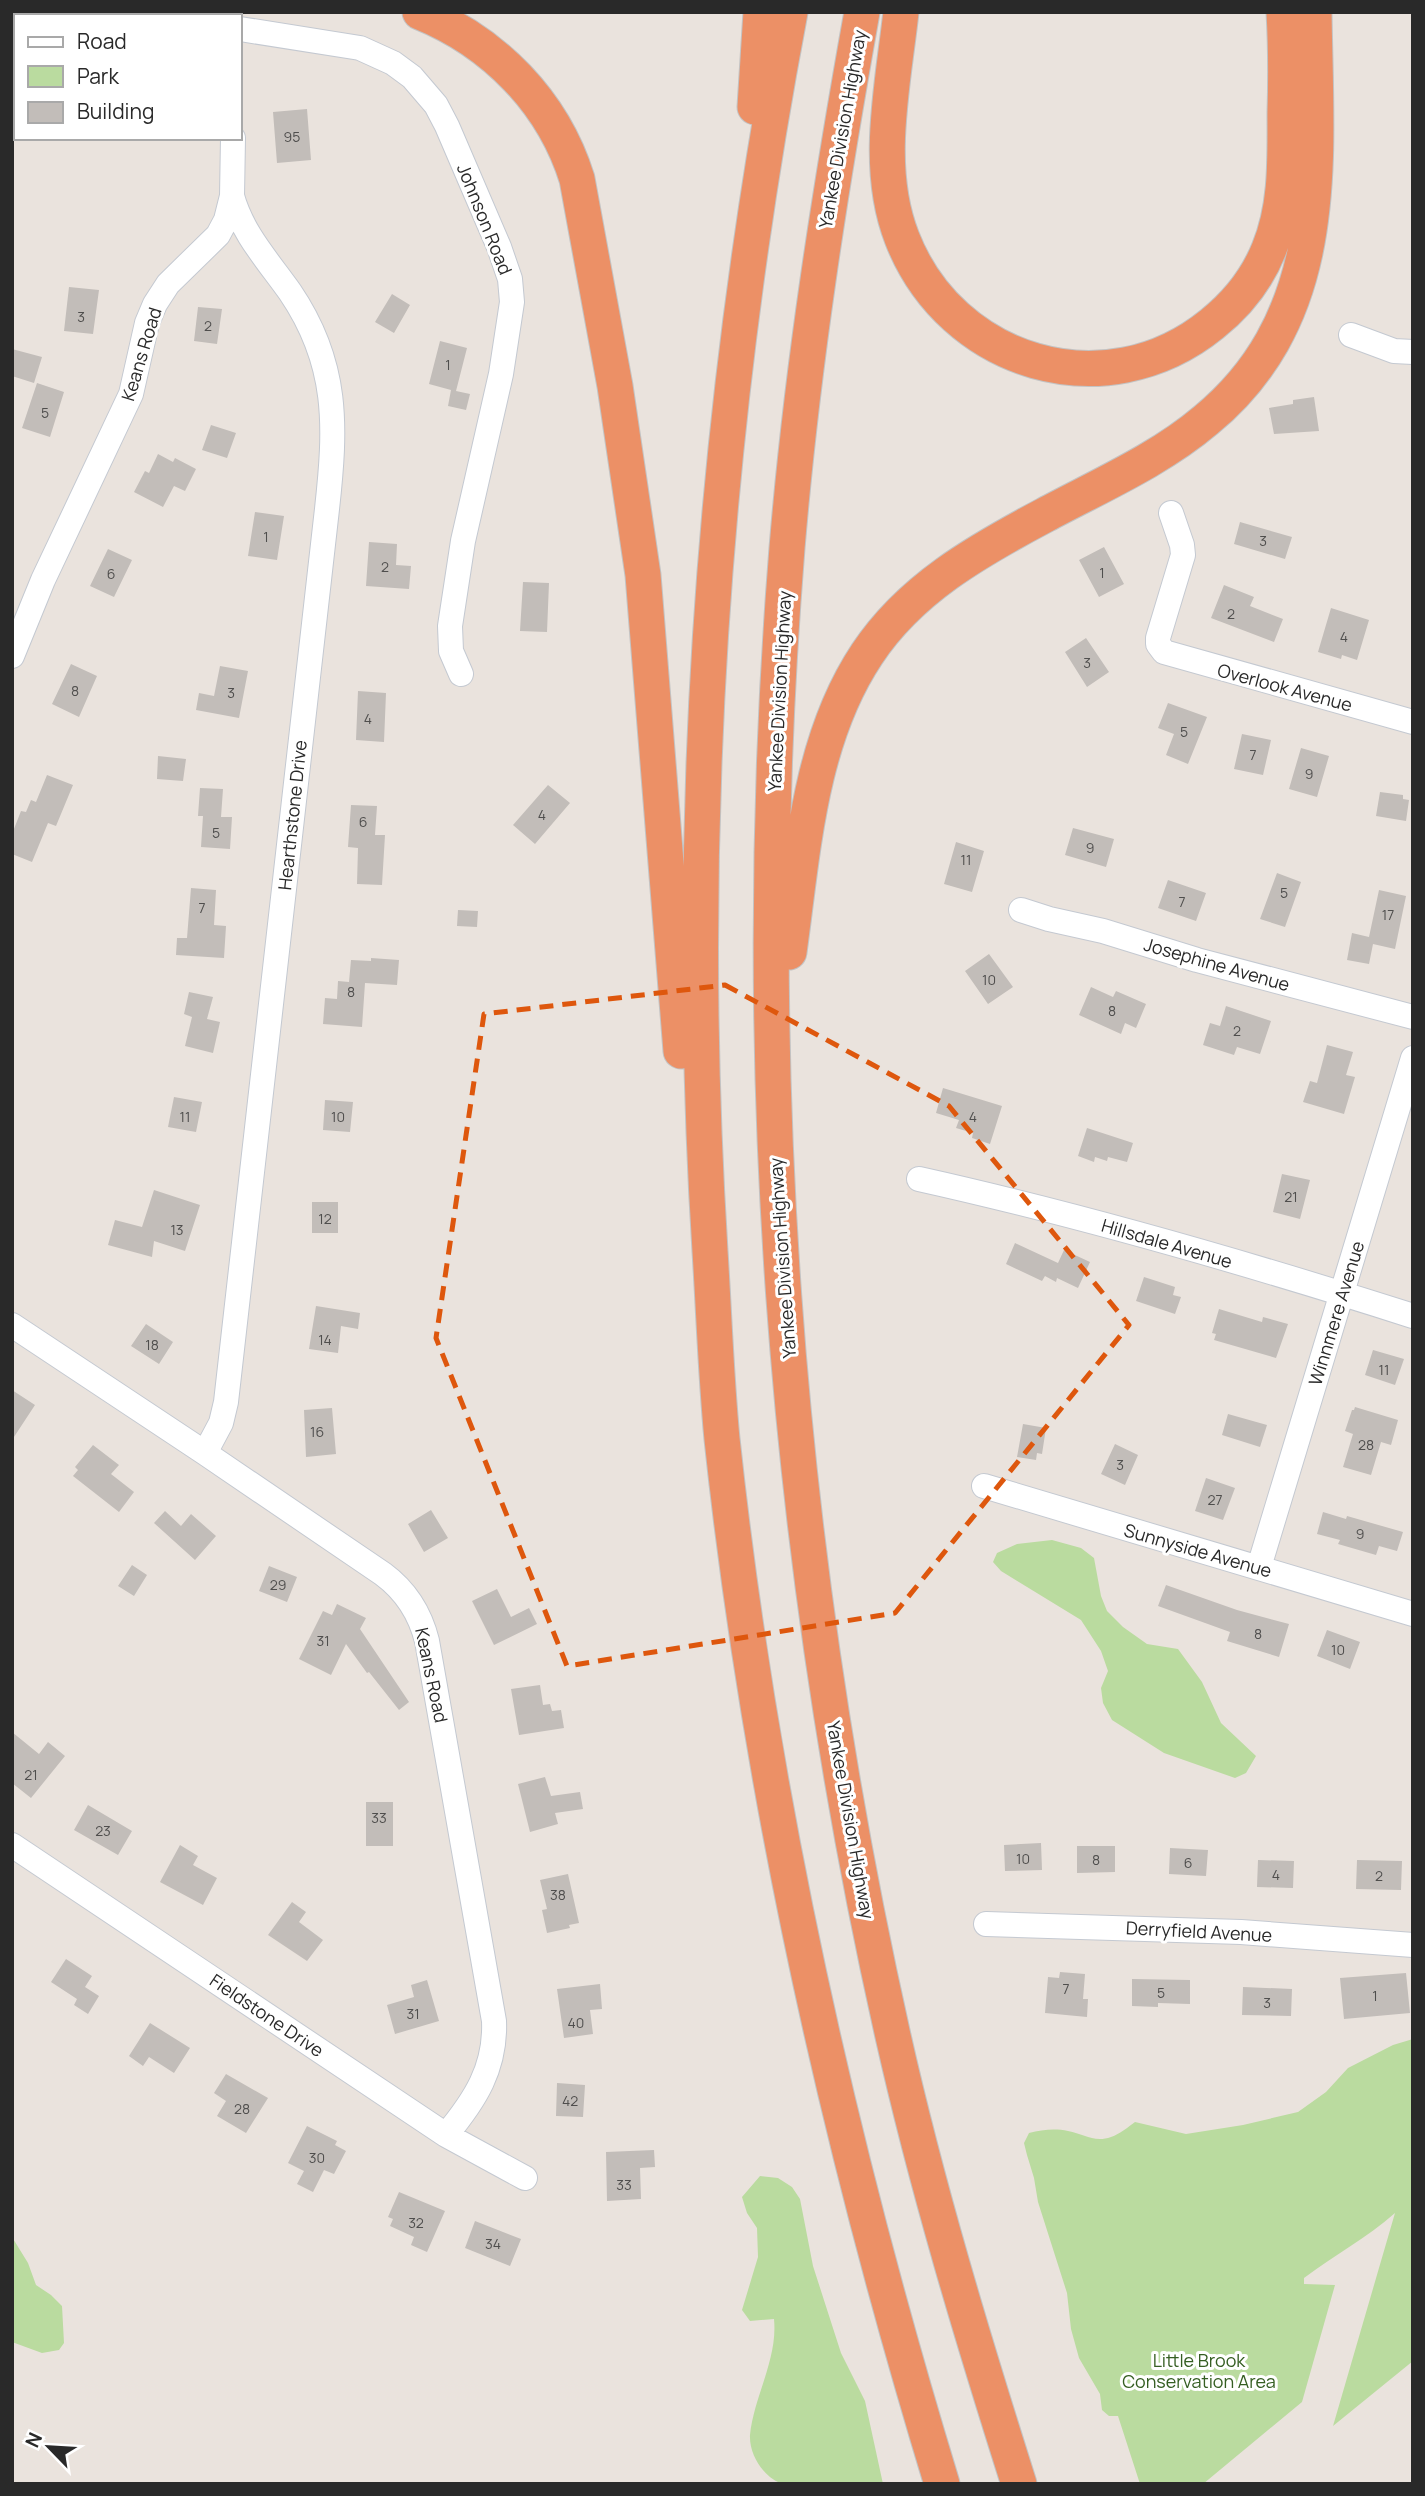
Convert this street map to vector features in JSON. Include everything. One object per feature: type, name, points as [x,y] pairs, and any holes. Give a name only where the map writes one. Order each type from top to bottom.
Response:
[{"type":"highway","points":[[420,12],[481,45],[503,62],[525,86],[565,146],[582,197],[615,386],[643,575],[677,1018],[710,1263]]},
{"type":"highway","points":[[752,239],[755,84],[761,12]]},
{"type":"highway","points":[[790,12],[752,239],[722,485],[709,632],[699,939],[703,1138],[710,1263],[722,1438],[742,1590],[784,1856],[823,2043],[861,2199],[910,2380],[942,2484]]},
{"type":"highway","name":"Yankee Division Highway","points":[[862,12],[813,309],[787,545],[778,684],[772,816],[772,1080],[782,1275],[797,1447],[817,1622],[846,1799],[893,2038],[914,2122],[981,2363],[1019,2484]]},
{"type":"highway","points":[[901,12],[888,134],[888,162],[894,212],[909,254],[920,275],[945,307],[986,340],[1033,361],[1084,369],[1133,364],[1174,349],[1200,334],[1222,316],[1257,274],[1276,228],[1284,179],[1284,12]]},
{"type":"highway","points":[[772,1080],[811,798],[826,742],[853,677],[867,653],[904,608],[944,574],[995,542],[1155,455],[1205,421],[1243,383],[1279,329],[1298,285],[1310,230],[1314,166],[1314,12]]},
{"type":"street","name":"Johnson Road","points":[[242,29],[360,48],[393,63],[412,77],[428,95],[447,126],[503,258],[510,279],[512,302],[501,374],[463,541],[450,626],[451,651],[461,674]]},
{"type":"street","name":"Keans Road","points":[[12,656],[44,580],[131,394],[147,323],[155,304],[168,284],[222,229],[232,196],[233,140]]},
{"type":"street","name":"Hearthstone Drive","points":[[205,1453],[221,1423],[226,1402],[333,444],[330,392],[313,334],[290,293],[241,222],[232,196]]},
{"type":"street","points":[[1351,335],[1394,351],[1413,352]]},
{"type":"street","name":"Overlook Avenue","points":[[1171,513],[1183,555],[1158,635],[1160,647],[1169,655],[1413,722]]},
{"type":"street","name":"Josephine Avenue","points":[[1021,910],[1413,1017]]},
{"type":"street","name":"Winnmere Avenue","points":[[1259,1567],[1413,1058]]},
{"type":"street","name":"Hillsdale Avenue","points":[[919,1179],[1020,1202],[1342,1293],[1413,1316]]},
{"type":"street","name":"Keans Road","points":[[12,1325],[391,1580],[412,1603],[425,1631],[494,2021],[494,2048],[487,2074],[475,2098],[446,2135]]},
{"type":"street","name":"Sunnyside Avenue","points":[[984,1486],[1413,1614]]},
{"type":"street","name":"Fieldstone Drive","points":[[12,1845],[446,2135],[526,2178]]},
{"type":"street","name":"Derryfield Avenue","points":[[986,1924],[1241,1933],[1413,1945]]},
{"type":"highlighted area","points":[[725,985],[949,1106],[1129,1325],[895,1613],[567,1666],[436,1338],[484,1014]]},
{"type":"green space","points":[[1052,1540],[1081,1548],[1094,1558],[1101,1596],[1107,1611],[1123,1627],[1147,1644],[1178,1649],[1202,1682],[1221,1723],[1256,1756],[1246,1773],[1235,1778],[1164,1753],[1112,1720],[1103,1703],[1101,1688],[1108,1671],[1101,1651],[1081,1620],[1001,1571],[993,1562],[997,1553],[1017,1544]]},
{"type":"green space","name":"Little Brook Conservation Area","points":[[1413,2039],[1413,2361],[1333,2426],[1395,2213],[1304,2278],[1304,2284],[1335,2285],[1302,2402],[1203,2484],[1140,2484],[1118,2416],[1109,2416],[1102,2410],[1100,2394],[1079,2358],[1071,2329],[1067,2293],[1038,2202],[1024,2143],[1029,2133],[1058,2130],[1105,2139],[1135,2122],[1186,2134],[1243,2125],[1298,2112],[1326,2092],[1348,2068],[1393,2045]]},
{"type":"green space","points":[[760,2176],[778,2178],[792,2187],[800,2199],[813,2266],[841,2353],[865,2401],[883,2484],[780,2483],[762,2469],[754,2456],[750,2442],[752,2420],[769,2363],[774,2319],[750,2321],[742,2310],[758,2257],[757,2228],[747,2213],[742,2197]]},
{"type":"green space","points":[[12,2237],[28,2263],[36,2285],[62,2306],[64,2343],[59,2350],[42,2353],[12,2342]]},
{"type":"building","points":[[307,109],[311,160],[277,163],[273,112]]},
{"type":"building","points":[[69,287],[99,290],[93,334],[64,331]]},
{"type":"building","points":[[392,294],[410,305],[394,333],[375,322]]},
{"type":"building","points":[[198,307],[222,309],[217,344],[194,341]]},
{"type":"building","points":[[440,341],[467,348],[456,391],[470,394],[466,410],[448,406],[451,390],[429,384]]},
{"type":"building","points":[[12,349],[42,357],[34,383],[12,376]]},
{"type":"building","points":[[37,383],[64,392],[50,437],[22,428]]},
{"type":"building","points":[[1314,397],[1319,431],[1274,434],[1269,408]]},
{"type":"building","points":[[211,425],[236,433],[227,458],[202,450]]},
{"type":"building","points":[[158,454],[173,462],[175,458],[196,469],[185,491],[174,486],[163,507],[134,492],[145,471],[149,473]]},
{"type":"building","points":[[255,512],[284,516],[277,560],[248,556]]},
{"type":"building","points":[[1240,522],[1292,537],[1285,559],[1234,544]]},
{"type":"building","points":[[369,542],[397,544],[396,565],[411,566],[409,589],[366,586]]},
{"type":"building","points":[[1104,547],[1124,584],[1099,597],[1079,560]]},
{"type":"building","points":[[108,549],[132,560],[114,597],[90,586]]},
{"type":"building","points":[[523,582],[549,583],[547,632],[520,631]]},
{"type":"building","points":[[1224,585],[1254,597],[1250,606],[1283,619],[1274,642],[1211,618]]},
{"type":"building","points":[[1331,608],[1369,620],[1357,660],[1342,655],[1341,659],[1318,652]]},
{"type":"building","points":[[1086,638],[1109,672],[1087,687],[1065,652]]},
{"type":"building","points":[[71,664],[97,676],[79,717],[52,704]]},
{"type":"building","points":[[220,666],[248,671],[239,718],[196,710],[199,693],[214,696]]},
{"type":"building","points":[[358,691],[386,693],[384,742],[356,740]]},
{"type":"building","points":[[1168,703],[1207,717],[1188,764],[1166,755],[1174,734],[1158,728]]},
{"type":"building","points":[[1242,734],[1271,740],[1263,775],[1234,769]]},
{"type":"building","points":[[1301,748],[1329,756],[1317,797],[1289,789]]},
{"type":"building","points":[[158,756],[186,759],[183,781],[157,779]]},
{"type":"building","points":[[47,775],[73,785],[56,826],[48,823],[32,862],[12,854],[12,834],[21,811],[26,812],[31,800],[36,802]]},
{"type":"building","points":[[548,785],[570,803],[535,844],[513,825]]},
{"type":"building","points":[[200,788],[223,789],[221,817],[232,817],[230,849],[201,847],[203,816],[198,816]]},
{"type":"building","points":[[1380,792],[1403,795],[1403,799],[1409,800],[1406,821],[1376,816]]},
{"type":"building","points":[[351,805],[377,806],[375,835],[385,835],[382,885],[357,884],[358,848],[348,847]]},
{"type":"building","points":[[1073,828],[1114,839],[1106,867],[1065,855]]},
{"type":"building","points":[[956,842],[984,851],[972,892],[944,884]]},
{"type":"building","points":[[1277,873],[1301,882],[1285,927],[1260,919]]},
{"type":"building","points":[[1168,880],[1206,893],[1196,921],[1158,908]]},
{"type":"building","points":[[191,888],[216,890],[214,925],[226,926],[224,958],[176,955],[177,938],[187,938]]},
{"type":"building","points":[[1379,890],[1406,896],[1395,949],[1373,944],[1369,964],[1347,960],[1352,933],[1369,937]]},
{"type":"building","points":[[458,910],[478,911],[477,927],[457,926]]},
{"type":"building","points":[[989,954],[1013,987],[988,1004],[965,971]]},
{"type":"building","points":[[371,958],[399,960],[397,985],[365,983],[362,1027],[323,1024],[325,998],[337,999],[338,981],[349,982],[351,960],[371,961]]},
{"type":"building","points":[[1091,987],[1113,997],[1116,991],[1146,1004],[1136,1028],[1125,1023],[1121,1034],[1079,1015]]},
{"type":"building","points":[[189,992],[213,997],[207,1019],[220,1022],[213,1053],[185,1046],[192,1017],[184,1014]]},
{"type":"building","points":[[1226,1006],[1271,1021],[1260,1054],[1237,1047],[1234,1055],[1203,1045],[1210,1023],[1220,1026]]},
{"type":"building","points":[[1327,1045],[1353,1052],[1346,1075],[1355,1077],[1344,1114],[1303,1102],[1310,1081],[1317,1083]]},
{"type":"building","points":[[943,1088],[1002,1106],[990,1144],[972,1138],[973,1133],[956,1128],[959,1120],[936,1113]]},
{"type":"building","points":[[174,1097],[202,1102],[196,1132],[168,1127]]},
{"type":"building","points":[[325,1100],[353,1102],[350,1132],[323,1130]]},
{"type":"building","points":[[1087,1128],[1133,1143],[1127,1162],[1095,1157],[1094,1162],[1078,1156]]},
{"type":"building","points":[[1282,1174],[1310,1180],[1300,1219],[1273,1212]]},
{"type":"building","points":[[154,1190],[200,1205],[185,1251],[154,1241],[152,1257],[108,1245],[115,1220],[142,1227]]},
{"type":"building","points":[[312,1202],[338,1202],[338,1233],[312,1233]]},
{"type":"building","points":[[1015,1243],[1058,1263],[1064,1250],[1090,1262],[1078,1288],[1057,1278],[1056,1282],[1045,1276],[1042,1281],[1006,1264]]},
{"type":"building","points":[[1144,1277],[1175,1287],[1173,1295],[1181,1297],[1175,1314],[1136,1301]]},
{"type":"building","points":[[316,1306],[360,1313],[358,1329],[341,1326],[338,1353],[309,1349]]},
{"type":"building","points":[[1219,1309],[1262,1322],[1263,1317],[1288,1324],[1276,1358],[1214,1340],[1216,1334],[1212,1333]]},
{"type":"building","points":[[146,1324],[173,1342],[159,1364],[131,1346]]},
{"type":"building","points":[[1373,1350],[1404,1359],[1395,1385],[1365,1375]]},
{"type":"building","points":[[12,1390],[35,1405],[12,1440]]},
{"type":"building","points":[[1355,1407],[1398,1420],[1391,1445],[1381,1442],[1371,1475],[1343,1467],[1353,1434],[1345,1431]]},
{"type":"building","points":[[332,1408],[336,1454],[306,1457],[304,1410]]},
{"type":"building","points":[[1228,1414],[1267,1425],[1260,1447],[1222,1435]]},
{"type":"building","points":[[1023,1424],[1046,1428],[1042,1454],[1037,1453],[1036,1460],[1017,1457]]},
{"type":"building","points":[[1115,1444],[1138,1455],[1125,1485],[1101,1474]]},
{"type":"building","points":[[93,1445],[119,1465],[111,1474],[134,1492],[119,1512],[73,1476],[78,1470],[75,1467]]},
{"type":"building","points":[[1206,1478],[1235,1488],[1223,1520],[1195,1511]]},
{"type":"building","points":[[431,1510],[448,1538],[424,1552],[408,1524]]},
{"type":"building","points":[[165,1511],[181,1526],[191,1514],[216,1536],[195,1560],[154,1523]]},
{"type":"building","points":[[1323,1512],[1403,1532],[1397,1551],[1379,1546],[1376,1555],[1338,1544],[1340,1540],[1317,1534]]},
{"type":"building","points":[[132,1565],[147,1575],[134,1596],[118,1586]]},
{"type":"building","points":[[269,1566],[297,1577],[287,1602],[259,1591]]},
{"type":"building","points":[[1166,1585],[1237,1610],[1289,1624],[1279,1657],[1227,1641],[1230,1632],[1158,1606]]},
{"type":"building","points":[[497,1589],[511,1617],[529,1608],[537,1624],[494,1645],[472,1601]]},
{"type":"building","points":[[337,1604],[366,1618],[360,1629],[409,1702],[399,1710],[346,1644],[331,1675],[299,1659],[323,1611],[332,1615]]},
{"type":"building","points":[[1327,1630],[1360,1642],[1350,1669],[1317,1656]]},
{"type":"building","points":[[540,1685],[543,1705],[550,1704],[552,1711],[561,1710],[564,1728],[519,1735],[511,1689]]},
{"type":"building","points":[[12,1732],[39,1754],[48,1742],[65,1756],[31,1798],[12,1783]]},
{"type":"building","points":[[545,1777],[551,1796],[580,1792],[583,1809],[555,1813],[558,1824],[530,1832],[518,1784]]},
{"type":"building","points":[[366,1802],[393,1802],[393,1846],[366,1846]]},
{"type":"building","points":[[88,1805],[132,1831],[118,1855],[74,1830]]},
{"type":"building","points":[[1041,1843],[1042,1870],[1005,1871],[1004,1845]]},
{"type":"building","points":[[180,1845],[198,1856],[193,1865],[217,1878],[203,1905],[160,1882]]},
{"type":"building","points":[[1077,1846],[1115,1846],[1115,1872],[1077,1873]]},
{"type":"building","points":[[1170,1848],[1208,1850],[1206,1876],[1169,1874]]},
{"type":"building","points":[[1258,1860],[1294,1861],[1293,1888],[1257,1887]]},
{"type":"building","points":[[1357,1860],[1402,1861],[1401,1890],[1356,1889]]},
{"type":"building","points":[[568,1874],[579,1923],[547,1933],[542,1910],[547,1909],[540,1880]]},
{"type":"building","points":[[292,1902],[306,1912],[299,1922],[323,1940],[307,1961],[268,1935]]},
{"type":"building","points":[[66,1959],[92,1976],[85,1987],[99,1996],[88,2014],[74,2005],[77,1999],[51,1982]]},
{"type":"building","points":[[1060,1972],[1085,1974],[1083,1999],[1088,1999],[1087,2017],[1045,2013],[1048,1977],[1059,1978]]},
{"type":"building","points":[[1406,1973],[1410,2013],[1344,2019],[1340,1978]]},
{"type":"building","points":[[1132,1979],[1190,1980],[1190,2004],[1158,2003],[1158,2007],[1132,2006]]},
{"type":"building","points":[[427,1980],[439,2021],[395,2034],[387,2005],[414,1997],[411,1985]]},
{"type":"building","points":[[600,1984],[602,2009],[590,2010],[593,2034],[564,2038],[557,1989]]},
{"type":"building","points":[[1243,1987],[1292,1989],[1291,2016],[1242,2015]]},
{"type":"building","points":[[150,2023],[190,2048],[174,2073],[149,2057],[143,2066],[129,2056]]},
{"type":"building","points":[[226,2074],[268,2098],[246,2133],[217,2116],[226,2101],[214,2093]]},
{"type":"building","points":[[557,2083],[585,2085],[583,2117],[556,2116]]},
{"type":"building","points":[[307,2126],[337,2141],[335,2145],[346,2151],[334,2174],[324,2170],[313,2192],[297,2184],[304,2171],[288,2163]]},
{"type":"building","points":[[654,2150],[655,2167],[640,2168],[641,2199],[607,2201],[606,2152]]},
{"type":"building","points":[[399,2192],[445,2211],[427,2252],[411,2245],[414,2237],[390,2226],[393,2219],[388,2217]]},
{"type":"building","points":[[475,2221],[521,2239],[510,2266],[465,2248]]}]
